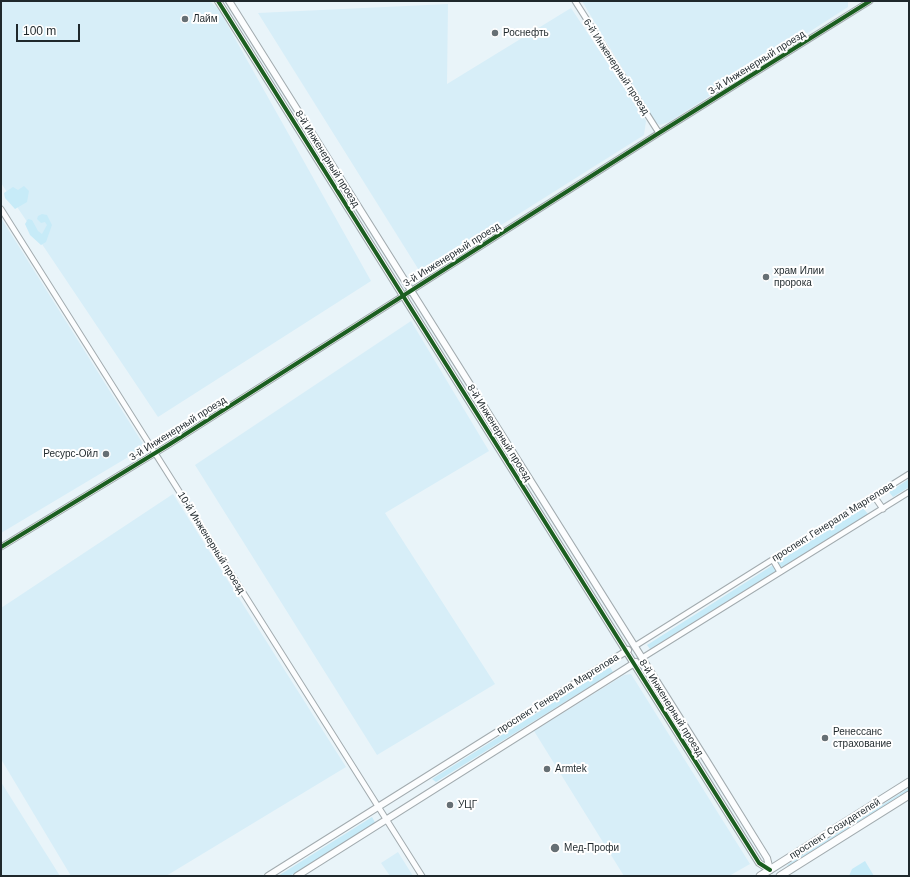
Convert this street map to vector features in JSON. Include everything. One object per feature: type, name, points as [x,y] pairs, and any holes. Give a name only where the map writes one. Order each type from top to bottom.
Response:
[{"type":"main road","name":"проспект Созидателей","points":[[760,876],[771,873],[909,782]]},
{"type":"main road","name":"проспект Созидателей","points":[[780,876],[909,795]]},
{"type":"street","name":"8-й Инженерный проезд","points":[[218,1],[759,863],[771,873]]},
{"type":"street","name":"8-й Инженерный проезд","points":[[229,1],[767,858],[771,873]]},
{"type":"street","name":"6-й Инженерный проезд","points":[[574,1],[659,133]]},
{"type":"street","name":"3-й Инженерный проезд","points":[[1,547],[155,453],[870,1]]},
{"type":"street","name":"10-й Инженерный проезд","points":[[1,208],[422,876]]},
{"type":"street","points":[[444,360],[452,355]]},
{"type":"street","name":"проспект Генерала Маргелова","points":[[268,876],[909,474]]},
{"type":"street","name":"проспект Генерала Маргелова","points":[[297,876],[386,818],[909,492]]},
{"type":"street","points":[[874,496],[882,509]]},
{"type":"street","points":[[773,560],[782,571]]},
{"type":"street","points":[[652,692],[660,687]]},
{"type":"street","points":[[427,776],[434,788]]},
{"type":"shaded area","points":[[1,1],[210,1],[219,10],[371,281],[158,417],[1,183]]},
{"type":"shaded area","points":[[582,1],[848,1],[848,7],[669,122],[660,125],[656,123],[650,115]]},
{"type":"shaded area","points":[[448,4],[447,84],[571,8],[646,121],[644,135],[422,275],[258,13]]},
{"type":"shaded area","points":[[24,186],[29,191],[27,202],[15,209],[5,198],[4,193],[13,187],[18,190]]},
{"type":"shaded area","points":[[42,214],[47,215],[52,225],[46,242],[41,245],[30,235],[25,224],[28,219],[32,220],[38,231],[42,234],[47,225],[45,222],[41,223],[37,219],[38,216]]},
{"type":"shaded area","points":[[1,218],[145,447],[1,533]]},
{"type":"shaded area","points":[[411,321],[489,451],[385,513],[495,684],[377,755],[195,465]]},
{"type":"shaded area","points":[[909,479],[909,487],[893,497],[889,492]]},
{"type":"shaded area","points":[[173,494],[346,767],[166,876],[71,876],[1,759],[1,608]]},
{"type":"shaded area","points":[[863,508],[868,514],[650,649],[647,645]]},
{"type":"shaded area","points":[[610,667],[613,672],[436,782],[432,779]]},
{"type":"shaded area","points":[[631,674],[750,864],[729,876],[624,876],[534,731],[624,675]]},
{"type":"shaded area","points":[[1,782],[60,876],[1,876]]},
{"type":"shaded area","points":[[909,788],[909,790],[788,866],[787,865]]},
{"type":"shaded area","points":[[372,817],[376,824],[290,876],[278,876]]},
{"type":"shaded area","points":[[398,852],[413,876],[390,876],[381,863]]},
{"type":"shaded area","points":[[865,861],[874,876],[849,876],[852,869]]},
{"type":"cycle path","points":[[218,1],[759,863],[770,870]]},
{"type":"cycle path","points":[[1,547],[170,444],[659,133],[870,1]]},
{"type":"place","name":"Лайм","points":[[185,19]]},
{"type":"place","name":"Роснефть","points":[[495,33]]},
{"type":"place","name":"храм Илии пророка","points":[[766,277]]},
{"type":"place","name":"Ресурс-Ойл","points":[[106,454]]},
{"type":"place","name":"Ренессанс страхование","points":[[825,738]]},
{"type":"place","name":"Armtek","points":[[547,769]]},
{"type":"place","name":"УЦГ","points":[[450,805]]},
{"type":"place","name":"Мед-Профи","points":[[555,848]]}]
